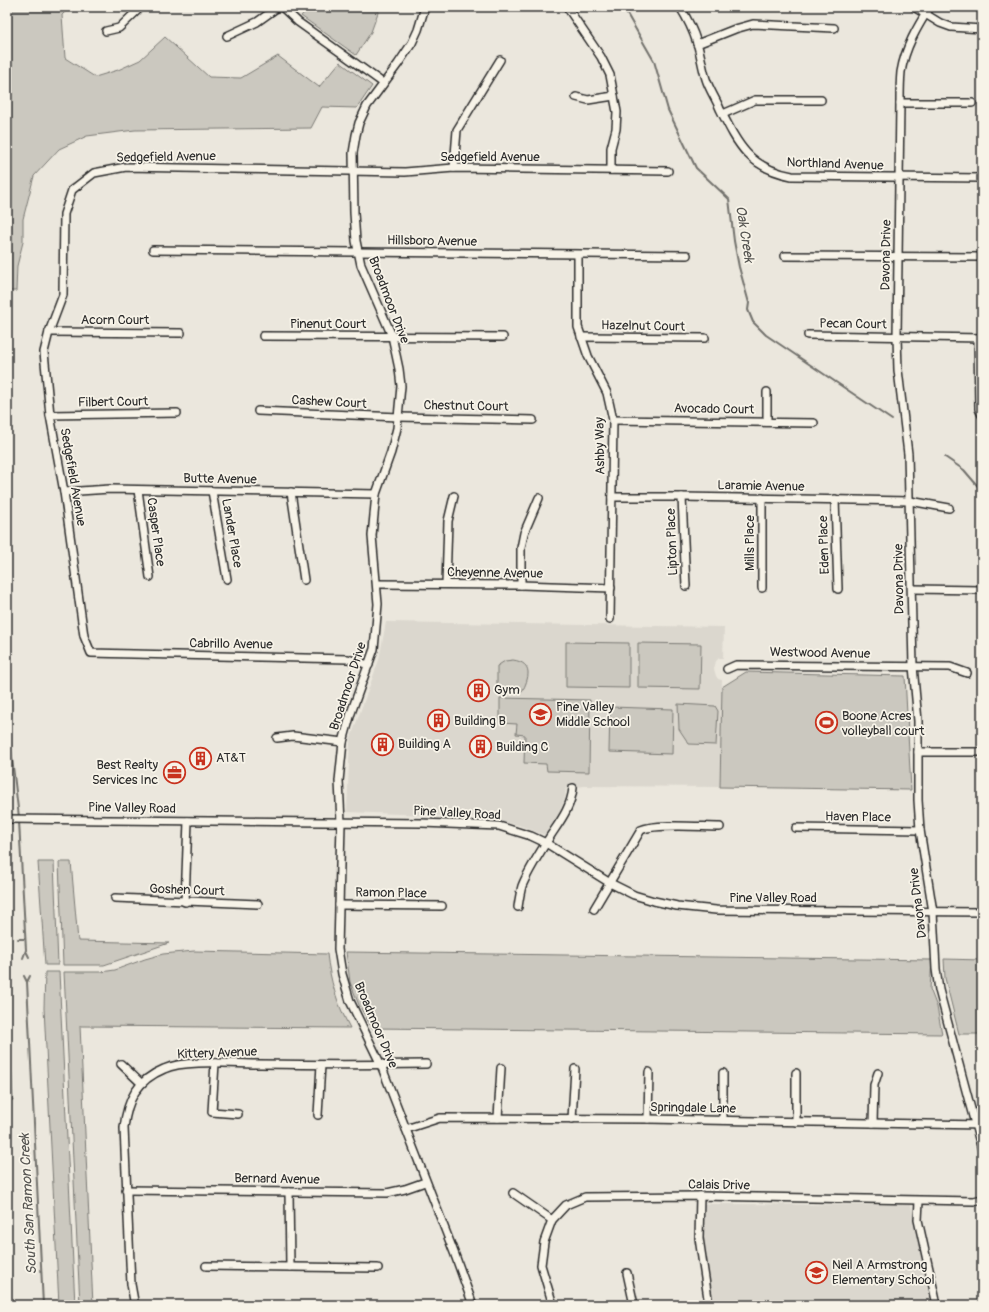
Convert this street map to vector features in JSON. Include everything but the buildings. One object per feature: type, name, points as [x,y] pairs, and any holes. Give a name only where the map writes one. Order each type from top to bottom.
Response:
[{"type":"street","points":[[106,31],[119,28],[141,7]]},
{"type":"street","points":[[227,36],[257,22],[278,7]]},
{"type":"street","points":[[282,7],[298,22],[383,83]]},
{"type":"street","name":"Broadmoor Drive","points":[[425,7],[418,30],[412,43],[367,106],[359,123],[353,153],[354,213],[361,265],[387,321],[392,336],[401,386],[399,417],[391,452],[376,494],[372,536],[378,604],[377,629],[374,649],[351,713],[343,742],[339,781],[341,823],[338,949],[342,974],[350,1001],[381,1065],[425,1182],[455,1254],[473,1305]]},
{"type":"street","points":[[567,7],[601,57],[610,75],[617,112],[616,129],[611,148],[611,170]]},
{"type":"street","name":"Northland Avenue","points":[[680,7],[688,20],[697,44],[706,79],[733,137],[747,155],[763,167],[779,174],[792,176],[982,178]]},
{"type":"street","points":[[914,7],[951,28],[982,29]]},
{"type":"street","name":"Davona Drive","points":[[930,7],[915,32],[907,50],[901,72],[897,338],[898,370],[908,454],[912,589],[912,666],[918,721],[918,800],[920,830],[933,912],[936,969],[939,990],[979,1125],[982,1150]]},
{"type":"street","points":[[697,44],[735,29],[753,24],[834,28]]},
{"type":"street","points":[[454,168],[457,130],[500,60]]},
{"type":"street","points":[[576,97],[588,100],[614,96]]},
{"type":"street","points":[[723,114],[755,100],[821,100]]},
{"type":"street","points":[[900,103],[972,103]]},
{"type":"street","name":"Sedgefield Avenue","points":[[91,653],[84,636],[64,492],[50,415],[44,352],[49,332],[63,295],[64,214],[72,190],[94,173],[126,167],[405,172],[454,168],[668,171]]},
{"type":"street","name":"Hillsboro Avenue","points":[[153,250],[687,255]]},
{"type":"street","name":"Ashby Way","points":[[578,255],[578,327],[580,337],[607,393],[613,420],[610,619]]},
{"type":"street","points":[[785,256],[982,257]]},
{"type":"street","name":"Acorn Court","points":[[49,332],[181,332]]},
{"type":"street","name":"Pecan Court","points":[[808,335],[897,338],[980,338]]},
{"type":"street","name":"Pinenut Court","points":[[263,336],[503,337]]},
{"type":"street","name":"Hazelnut Court","points":[[580,337],[705,338]]},
{"type":"street","points":[[980,338],[979,409],[982,415]]},
{"type":"street","points":[[767,392],[767,422]]},
{"type":"street","name":"Cashew Court","points":[[258,411],[399,417]]},
{"type":"street","name":"Filbert Court","points":[[50,415],[177,413]]},
{"type":"street","name":"Chestnut Court","points":[[399,417],[533,420]]},
{"type":"street","name":"Avocado Court","points":[[613,420],[814,423]]},
{"type":"street","name":"Butte Avenue","points":[[64,492],[110,489],[376,494]]},
{"type":"street","name":"Casper Place","points":[[138,490],[150,577]]},
{"type":"street","name":"Lander Place","points":[[212,491],[228,579]]},
{"type":"street","points":[[291,492],[304,580]]},
{"type":"street","points":[[446,584],[448,522],[454,496]]},
{"type":"street","name":"Laramie Avenue","points":[[612,497],[910,501],[949,508]]},
{"type":"street","name":"Lipton Place","points":[[682,497],[686,586]]},
{"type":"street","points":[[521,585],[521,548],[524,533],[539,498]]},
{"type":"street","name":"Mills Place","points":[[762,498],[762,588]]},
{"type":"street","name":"Eden Place","points":[[835,499],[838,589]]},
{"type":"street","name":"Cheyenne Avenue","points":[[377,584],[521,585],[611,588]]},
{"type":"street","points":[[912,589],[982,590]]},
{"type":"street","name":"Cabrillo Avenue","points":[[91,653],[348,659],[369,665]]},
{"type":"street","name":"Westwood Avenue","points":[[727,669],[736,665],[950,666],[967,673]]},
{"type":"street","points":[[277,738],[293,736],[343,742]]},
{"type":"street","points":[[918,752],[982,752]]},
{"type":"street","points":[[518,907],[523,885],[546,843],[566,812],[570,804],[573,788]]},
{"type":"street","name":"Pine Valley Road","points":[[8,819],[422,823],[499,826],[546,843],[610,883],[634,895],[677,906],[716,910],[982,912]]},
{"type":"street","points":[[186,902],[188,821]]},
{"type":"street","points":[[594,909],[641,830],[646,828],[720,827]]},
{"type":"street","name":"Haven Place","points":[[796,828],[920,830]]},
{"type":"street","name":"Goshen Court","points":[[115,898],[258,904]]},
{"type":"street","name":"Ramon Place","points":[[339,904],[442,906]]},
{"type":"street","points":[[215,1063],[212,1112],[238,1114]]},
{"type":"street","points":[[121,1064],[142,1083]]},
{"type":"street","name":"Kittery Avenue","points":[[136,1305],[131,1284],[124,1128],[125,1113],[132,1096],[142,1083],[151,1075],[165,1068],[178,1064],[426,1064]]},
{"type":"street","points":[[318,1115],[321,1065]]},
{"type":"street","points":[[498,1118],[501,1068]]},
{"type":"street","points":[[572,1119],[575,1069]]},
{"type":"street","points":[[648,1119],[649,1072]]},
{"type":"street","points":[[723,1073],[723,1120]]},
{"type":"street","points":[[796,1073],[796,1122]]},
{"type":"street","points":[[873,1123],[874,1085],[878,1073]]},
{"type":"street","name":"Springdale Lane","points":[[406,1129],[440,1118],[648,1119],[979,1125]]},
{"type":"street","name":"Bernard Avenue","points":[[126,1190],[387,1193],[425,1182]]},
{"type":"street","points":[[290,1192],[290,1267]]},
{"type":"street","points":[[513,1193],[552,1220]]},
{"type":"street","points":[[700,1196],[699,1238],[709,1305]]},
{"type":"street","name":"Calais Drive","points":[[553,1305],[541,1265],[544,1242],[552,1220],[566,1205],[585,1197],[700,1196],[919,1201],[974,1201],[982,1199]]},
{"type":"street","points":[[919,1201],[918,1220],[937,1305]]},
{"type":"street","points":[[206,1266],[378,1268]]},
{"type":"street","points":[[627,1273],[634,1305]]},
{"type":"shaded area","points":[[7,7],[70,7],[62,15],[65,58],[95,77],[118,70],[140,60],[165,37],[209,77],[241,78],[278,56],[319,87],[340,62],[372,86],[357,108],[322,107],[311,128],[135,130],[87,136],[59,149],[34,176],[23,219],[23,242],[17,266],[16,291],[7,291]]},
{"type":"shaded area","points":[[309,7],[380,7],[371,32],[356,55],[301,16]]},
{"type":"shaded area","name":"Pine Valley Middle School","points":[[386,622],[724,627],[723,658],[719,658],[716,661],[714,669],[718,679],[722,680],[720,787],[585,786],[566,788],[565,798],[559,813],[545,835],[518,825],[479,817],[347,812],[350,740],[379,660]]},
{"type":"shaded area","points":[[566,642],[629,643],[629,688],[566,687]]},
{"type":"shaded area","points":[[638,643],[701,644],[700,689],[638,688]]},
{"type":"shaded area","points":[[513,660],[524,664],[527,668],[528,677],[522,692],[504,692],[497,686],[497,666],[505,661]]},
{"type":"shaded area","points":[[746,672],[905,676],[911,790],[720,787],[722,687]]},
{"type":"shaded area","points":[[500,698],[590,700],[589,772],[547,771],[546,764],[524,763],[525,735],[516,734],[517,724],[500,723]]},
{"type":"shaded area","points":[[678,704],[715,706],[718,711],[716,745],[689,744],[679,729]]},
{"type":"shaded area","points":[[610,707],[673,709],[672,754],[609,752]]},
{"type":"shaded area","points":[[38,862],[54,862],[58,965],[45,965]]},
{"type":"shaded area","points":[[59,862],[71,862],[78,941],[169,943],[104,965],[63,965]]},
{"type":"shaded area","points":[[194,951],[327,954],[335,992],[341,1010],[350,1028],[80,1026],[93,1305],[80,1305],[64,972],[101,972],[115,970],[163,954]]},
{"type":"shaded area","points":[[346,952],[932,960],[930,989],[937,1007],[942,1034],[372,1028],[359,1005],[350,982]]},
{"type":"shaded area","points":[[944,959],[982,960],[982,1034],[959,1034],[945,978]]},
{"type":"shaded area","points":[[45,972],[59,972],[75,1305],[59,1305],[44,1008]]},
{"type":"shaded area","points":[[7,984],[13,1100],[7,1100]]},
{"type":"shaded area","name":"Neil A Armstrong Elementary School","points":[[705,1204],[911,1205],[931,1305],[714,1305],[704,1239]]},
{"type":"waterway","name":"Oak Creek","points":[[623,7],[654,61],[668,110],[696,168],[729,199],[739,267],[749,303],[748,310],[753,322],[766,335],[892,420]]},
{"type":"waterway","name":"Oak Creek","points":[[945,457],[964,470],[982,491]]},
{"type":"waterway","name":"South San Ramon Creek","points":[[7,716],[19,817]]},
{"type":"waterway","name":"South San Ramon Creek","points":[[19,821],[26,950],[23,958]]},
{"type":"waterway","name":"South San Ramon Creek","points":[[18,939],[25,939]]},
{"type":"waterway","name":"South San Ramon Creek","points":[[26,951],[29,957]]},
{"type":"waterway","name":"South San Ramon Creek","points":[[24,976],[27,982],[43,1305]]},
{"type":"waterway","name":"South San Ramon Creek","points":[[27,982],[30,976]]},
{"type":"place","name":"Gym","points":[[479,690]]},
{"type":"place","name":"Pine Valley Middle School","points":[[540,714]]},
{"type":"place","name":"Building B","points":[[439,721]]},
{"type":"place","name":"Boone Acres volleyball court","points":[[827,723]]},
{"type":"place","name":"Building A","points":[[383,744]]},
{"type":"place","name":"Building C","points":[[480,747]]},
{"type":"place","name":"AT&T","points":[[200,758]]},
{"type":"place","name":"Best Realty Services Inc","points":[[174,772]]},
{"type":"place","name":"Neil A Armstrong Elementary School","points":[[817,1272]]}]
